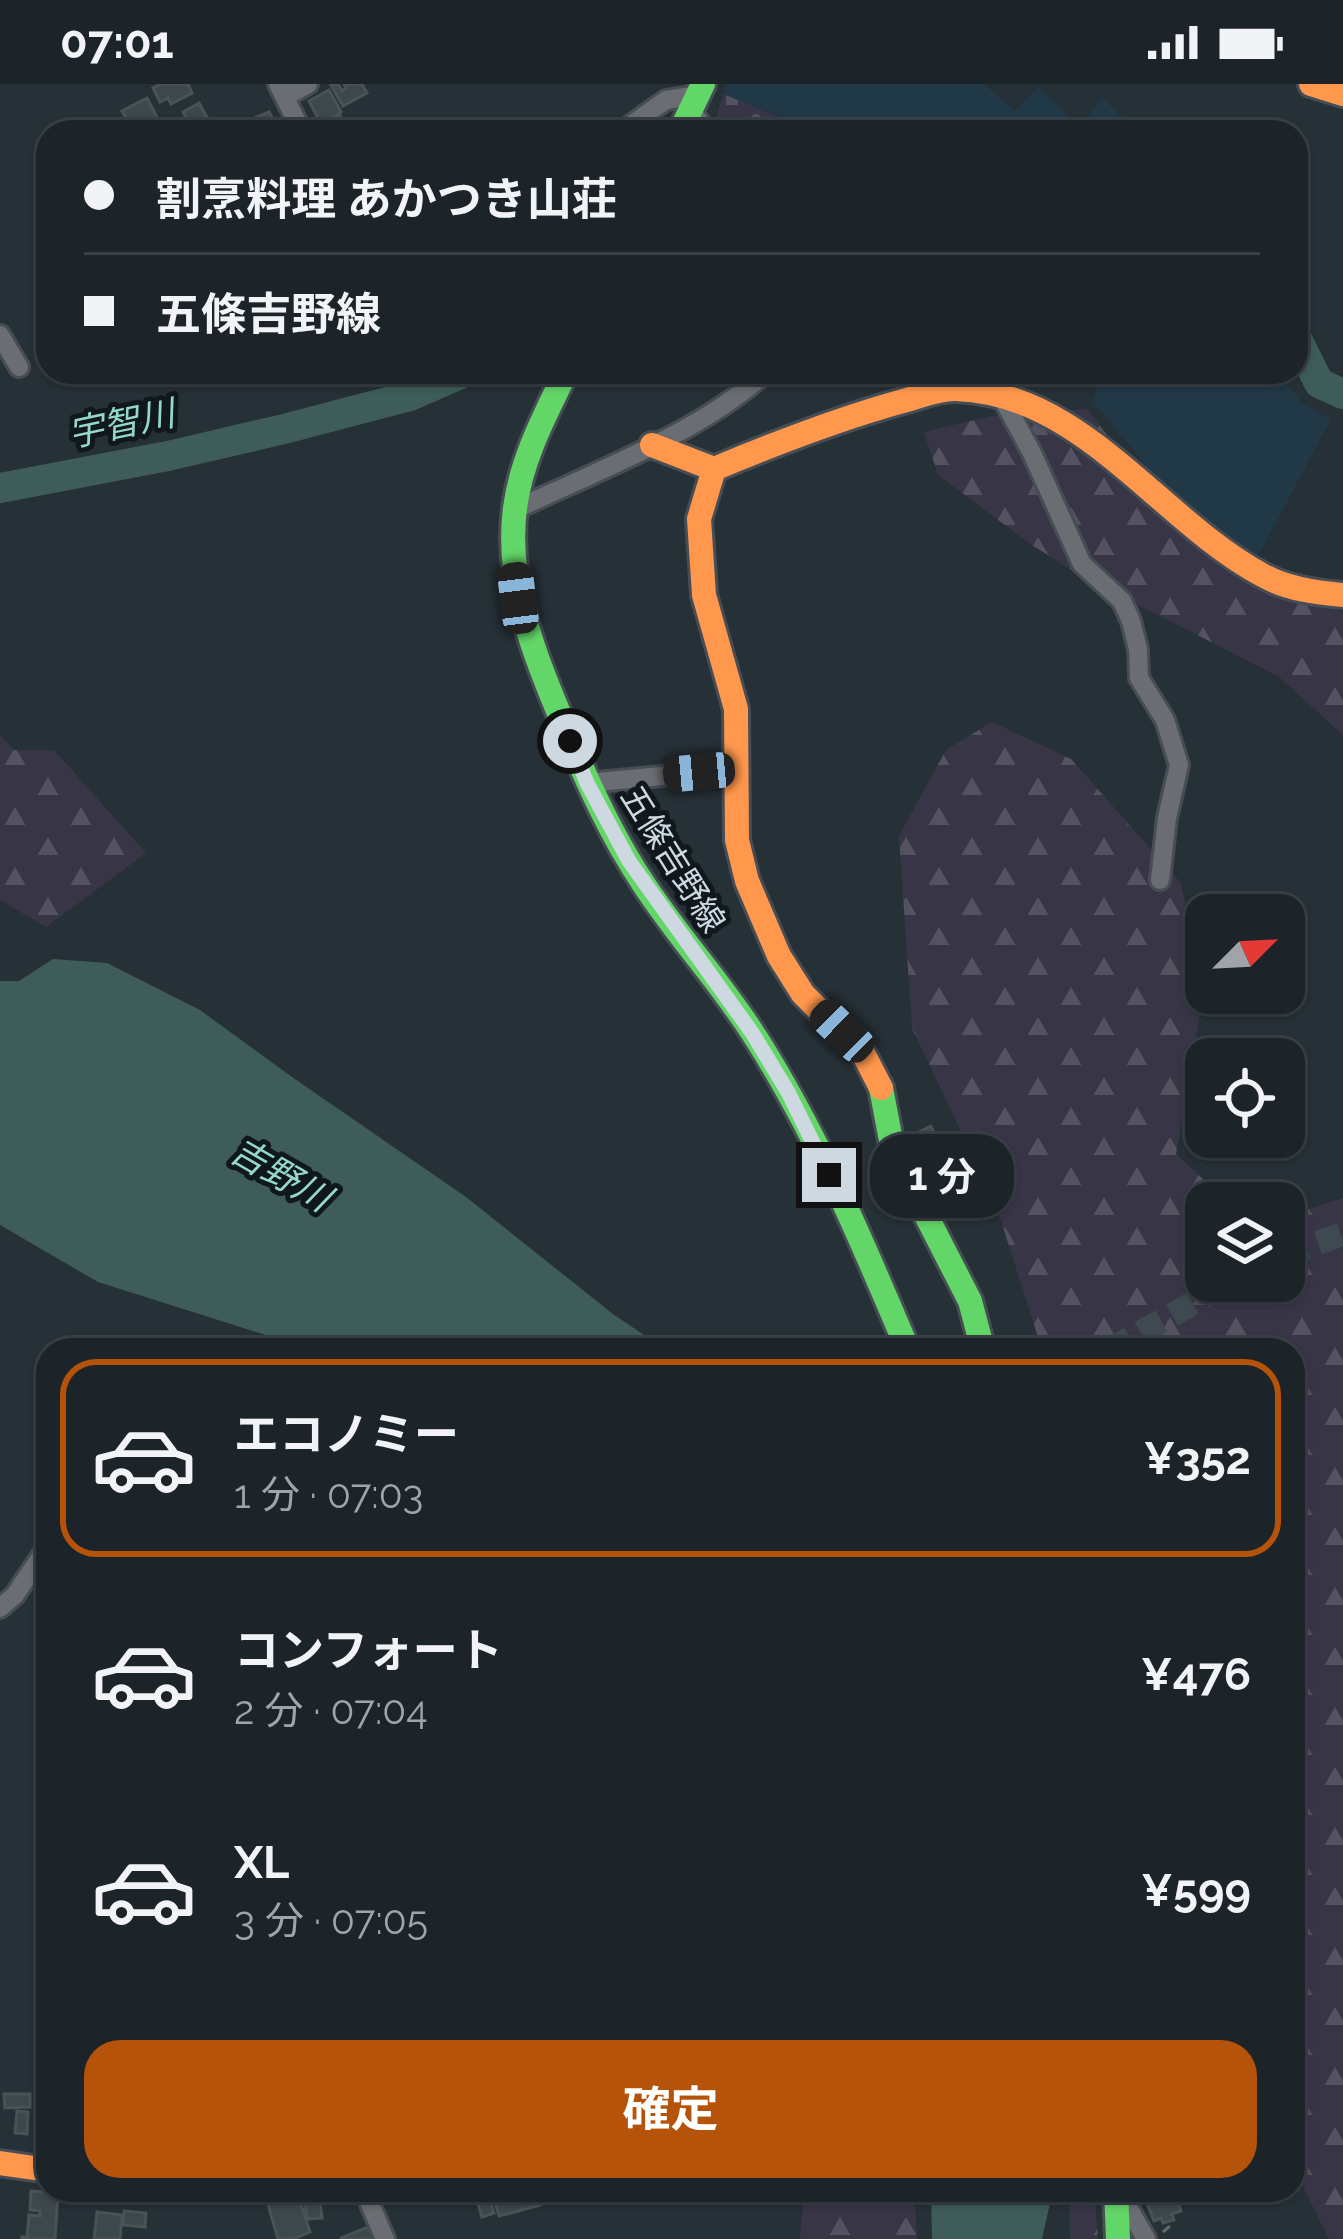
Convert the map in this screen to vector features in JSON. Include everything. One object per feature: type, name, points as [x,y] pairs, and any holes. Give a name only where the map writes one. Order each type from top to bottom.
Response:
[{"type":"main road","points":[[1311,84],[1343,94]]},
{"type":"main road","name":"五條吉野線","points":[[561,384],[523,471],[514,510],[518,598],[538,661],[587,783],[629,861],[753,1034],[788,1092],[903,1338]]},
{"type":"main road","points":[[652,445],[714,469],[873,408],[953,389],[1000,394],[1032,407],[1103,451],[1184,522],[1263,575],[1301,590],[1343,596]]},
{"type":"main road","points":[[714,469],[699,519],[704,595],[736,709],[737,840],[747,881],[778,956],[803,994],[864,1054],[880,1083],[892,1150],[970,1301],[980,1338]]},
{"type":"main road","points":[[0,2163],[36,2168]]},
{"type":"main road","points":[[1117,2202],[1118,2239]]},
{"type":"street","points":[[296,120],[281,91],[308,84]]},
{"type":"street","points":[[638,120],[666,100],[694,111]]},
{"type":"street","points":[[0,335],[19,367]]},
{"type":"street","points":[[514,510],[652,445],[753,384]]},
{"type":"street","points":[[1000,394],[1082,563],[1122,601],[1138,649],[1139,679],[1165,720],[1179,765],[1160,880]]},
{"type":"street","points":[[587,783],[736,769]]},
{"type":"street","points":[[0,1608],[36,1563]]},
{"type":"street","points":[[369,2202],[385,2239]]},
{"type":"street","points":[[1122,2202],[1146,2239]]},
{"type":"shaded area","points":[[726,84],[984,84],[1015,111],[1038,87],[1073,120],[790,120],[723,94]]},
{"type":"shaded area","points":[[1102,97],[1124,120],[1085,120]]},
{"type":"shaded area","points":[[1096,384],[1287,384],[1303,404],[1331,419],[1255,562],[1186,513],[1094,403]]},
{"type":"green space","points":[[723,94],[788,120],[715,120]]},
{"type":"green space","points":[[1087,409],[1171,518],[1246,579],[1343,612],[1343,735],[1278,676],[1079,575],[1029,543],[938,475],[924,432],[991,416]]},
{"type":"green space","points":[[992,722],[1071,759],[1180,882],[1185,901],[1185,1014],[1200,1014],[1196,1038],[1185,1038],[1185,1102],[1176,1154],[1206,1182],[1185,1182],[1185,1302],[1305,1302],[1305,1210],[1343,1198],[1343,2239],[1329,2239],[1305,2190],[1305,1338],[1038,1338],[996,1205],[912,1028],[899,836],[946,750]]},
{"type":"green space","points":[[0,735],[14,750],[54,750],[146,853],[46,927],[0,900]]},
{"type":"green space","points":[[803,2202],[915,2202],[917,2239],[800,2239]]},
{"type":"green space","points":[[1069,2202],[1095,2202],[1098,2239],[1070,2239]]},
{"type":"water","name":"吉野川","points":[[53,959],[107,963],[200,1010],[466,1197],[648,1338],[275,1338],[98,1282],[0,1225],[0,981],[19,981]]},
{"type":"water","points":[[931,2202],[1050,2202],[1042,2239],[932,2239]]},
{"type":"building","points":[[188,84],[192,93],[171,104],[168,98],[160,102],[153,88]]},
{"type":"building","points":[[338,84],[342,91],[344,84],[362,84],[367,93],[343,106],[331,85]]},
{"type":"building","points":[[329,90],[341,112],[319,120],[309,101]]},
{"type":"building","points":[[147,98],[157,117],[127,120],[122,111]]},
{"type":"building","points":[[199,103],[208,120],[187,120],[183,112]]},
{"type":"building","points":[[269,112],[274,120],[250,120]]},
{"type":"building","points":[[931,1126],[943,1154],[923,1163],[911,1136]]},
{"type":"building","points":[[945,1155],[955,1177],[933,1187],[923,1166]]},
{"type":"building","points":[[4,2094],[30,2094],[30,2107],[5,2108]]},
{"type":"building","points":[[17,2111],[28,2112],[27,2134],[15,2133]]},
{"type":"building","points":[[31,2191],[36,2191],[36,2202],[57,2202],[55,2239],[22,2239],[27,2237],[29,2215],[40,2216],[40,2211],[30,2210]]},
{"type":"building","points":[[267,2202],[300,2202],[310,2232],[278,2239]]},
{"type":"building","points":[[305,2202],[320,2202],[322,2218],[307,2219]]},
{"type":"building","points":[[478,2202],[491,2202],[494,2213],[482,2217]]},
{"type":"building","points":[[495,2202],[540,2202],[541,2205],[499,2216]]},
{"type":"building","points":[[1178,2202],[1181,2211],[1172,2214],[1174,2220],[1154,2221],[1147,2203]]},
{"type":"building","points":[[124,2211],[146,2213],[145,2227],[123,2225]]},
{"type":"building","points":[[97,2212],[122,2215],[120,2239],[94,2239]]},
{"type":"building","points":[[373,2225],[378,2239],[341,2239],[341,2238]]},
{"type":"waterway","name":"宇智川","points":[[1308,361],[1319,383],[1343,394]]},
{"type":"waterway","name":"宇智川","points":[[0,488],[284,429],[410,396],[438,384]]},
{"type":"tunnel","points":[[1305,1248],[1343,1234]]},
{"type":"tunnel","points":[[1131,1338],[1195,1302]]},
{"type":"traffic: fast","points":[[686,120],[703,84]]},
{"type":"traffic: fast","points":[[560,384],[528,455],[515,508],[515,565],[534,648],[610,827],[657,903],[743,1018],[800,1113],[903,1338]]},
{"type":"traffic: fast","points":[[881,1088],[893,1151],[970,1301],[980,1338]]},
{"type":"traffic: fast","points":[[1116,2202],[1118,2239]]},
{"type":"traffic: slow","points":[[1311,84],[1343,94]]},
{"type":"traffic: slow","points":[[652,445],[714,469],[831,424],[936,391],[1002,396],[1044,412],[1082,435],[1226,552],[1264,576],[1302,590],[1343,595]]},
{"type":"traffic: slow","points":[[714,469],[699,519],[704,595],[736,709],[737,840],[747,881],[779,956],[803,994],[864,1055],[881,1088]]},
{"type":"traffic: slow","points":[[0,2163],[36,2168]]},
{"type":"route","points":[[570,741],[629,861],[753,1034],[829,1175]]}]
